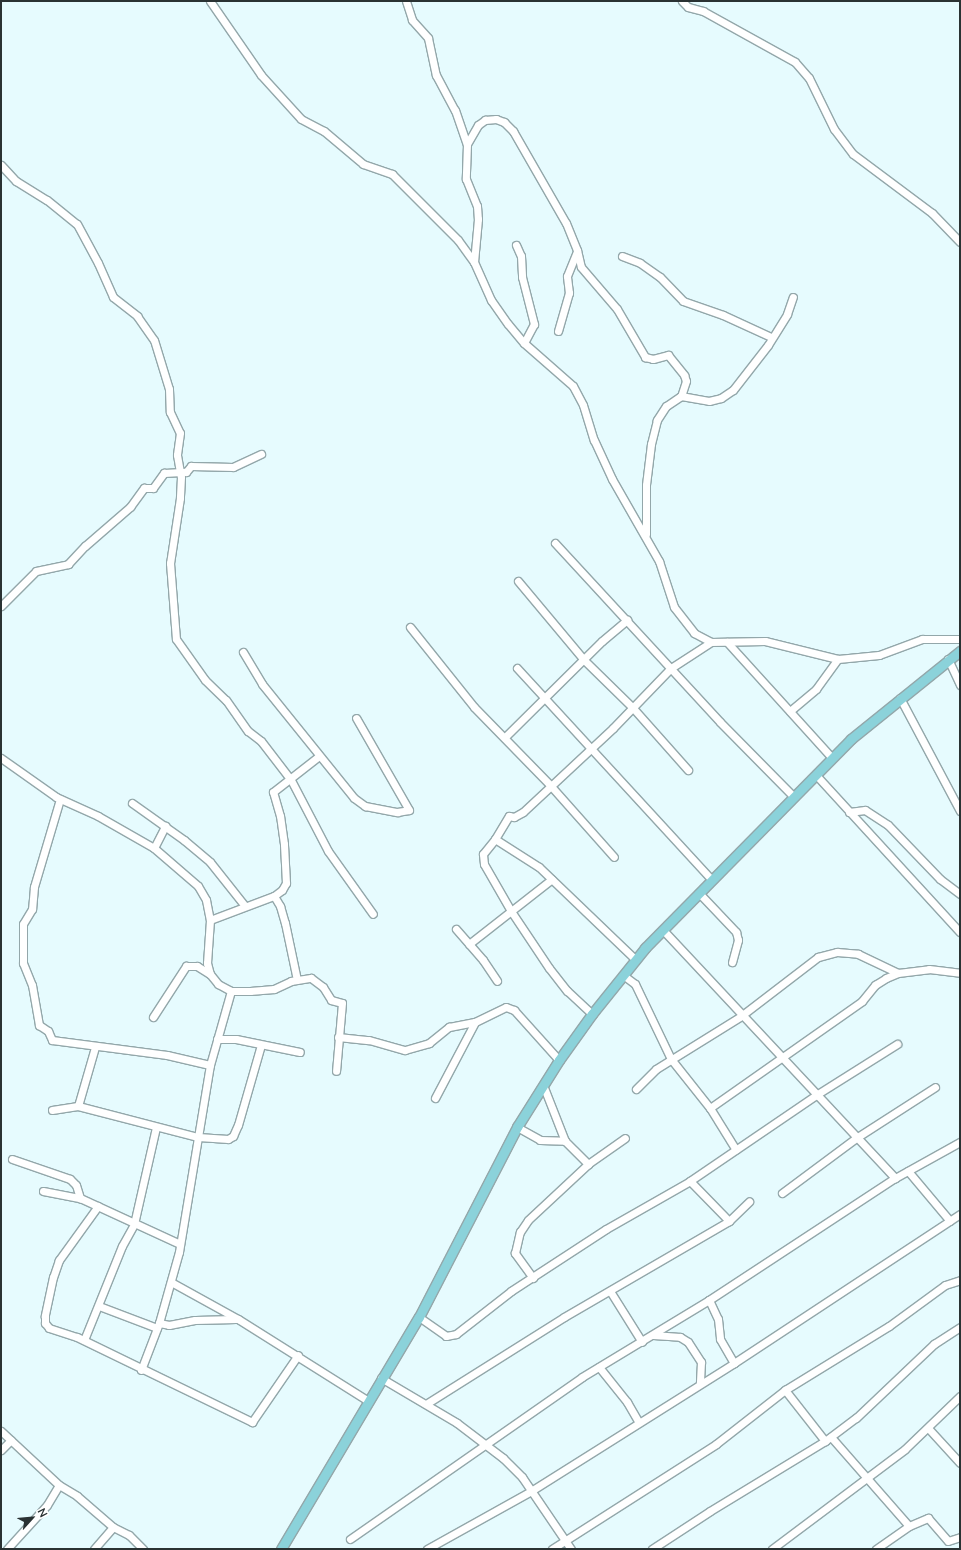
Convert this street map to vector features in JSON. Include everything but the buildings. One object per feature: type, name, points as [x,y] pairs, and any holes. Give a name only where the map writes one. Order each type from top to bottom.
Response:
[{"type":"main road","points":[[281,1549],[317,1493],[368,1401],[419,1318],[517,1127],[559,1060],[592,1014],[623,975],[663,930],[832,758],[900,698],[960,650]]},
{"type":"street","points":[[210,1],[261,75],[301,119],[324,131],[363,164],[392,174],[458,240],[474,262],[491,300],[524,343],[573,386],[583,405],[594,440],[612,479],[627,508],[646,535],[659,562],[674,607],[694,633],[711,642],[765,641],[838,659],[879,654],[922,639],[960,640]]},
{"type":"street","points":[[406,1],[412,20],[428,38],[436,74],[455,110],[468,144],[466,179],[477,206],[478,219],[474,262]]},
{"type":"street","points":[[682,1],[688,7],[703,11],[795,62],[808,78],[834,128],[853,154],[932,212],[960,242]]},
{"type":"street","points":[[468,144],[478,125],[485,120],[496,119],[504,122],[513,131],[566,224],[577,250],[581,267],[617,309],[646,357],[653,360],[663,355],[671,357],[686,381],[681,396],[666,406],[657,420],[646,485],[646,535]]},
{"type":"street","points":[[1,165],[16,181],[47,200],[77,224],[98,263],[112,297],[136,316],[154,340],[169,389],[170,412],[180,433],[177,455],[180,473],[180,498],[170,563],[176,639],[205,680],[226,700],[248,731],[262,741],[290,780],[328,851],[373,914]]},
{"type":"street","points":[[516,246],[521,256],[522,277],[534,324],[524,343]]},
{"type":"street","points":[[558,331],[569,293],[567,276],[577,250]]},
{"type":"street","points":[[622,256],[640,263],[660,277],[683,300],[723,315],[771,337]]},
{"type":"street","points":[[681,396],[709,400],[721,398],[733,390],[787,314],[793,297]]},
{"type":"street","points":[[1,606],[36,572],[46,568],[62,567],[72,561],[85,546],[130,507],[144,488],[153,488],[164,473],[180,473],[191,466],[233,467],[261,454]]},
{"type":"street","points":[[555,543],[794,798]]},
{"type":"street","points":[[518,581],[584,660],[633,708],[688,770]]},
{"type":"street","points":[[505,737],[627,620]]},
{"type":"street","points":[[410,627],[456,687],[550,785],[614,857]]},
{"type":"street","points":[[592,1014],[567,991],[549,968],[511,911],[482,858],[510,816],[514,817],[523,812],[550,785],[592,748],[671,668],[711,642]]},
{"type":"street","points":[[727,642],[832,758]]},
{"type":"street","points":[[243,652],[262,684],[319,756],[365,806],[397,812],[409,810],[387,776],[356,718]]},
{"type":"street","points":[[790,711],[816,689],[838,659]]},
{"type":"street","points":[[948,659],[960,685]]},
{"type":"street","points":[[517,668],[712,880]]},
{"type":"street","points":[[900,698],[960,811]]},
{"type":"street","points":[[210,920],[274,896],[282,890],[286,883],[281,823],[274,792],[319,756]]},
{"type":"street","points":[[1,758],[16,771],[60,799],[98,816],[154,848],[203,892],[210,920],[207,963],[210,974]]},
{"type":"street","points":[[816,774],[849,812],[960,932]]},
{"type":"street","points":[[60,799],[34,887],[32,910],[23,924],[23,963],[32,985],[39,1025],[48,1031],[52,1040],[95,1047],[167,1055],[210,1065]]},
{"type":"street","points":[[132,803],[165,826],[210,862],[245,906]]},
{"type":"street","points":[[849,812],[865,810],[888,825],[940,879],[960,894]]},
{"type":"street","points":[[154,848],[165,826]]},
{"type":"street","points":[[495,839],[539,867],[636,960]]},
{"type":"street","points":[[468,944],[552,879]]},
{"type":"street","points":[[699,893],[736,932],[738,940],[732,962]]},
{"type":"street","points":[[274,896],[280,906],[285,923],[296,980]]},
{"type":"street","points":[[456,929],[497,981]]},
{"type":"street","points":[[663,930],[741,1016],[895,1178]]},
{"type":"street","points":[[636,1089],[656,1069],[741,1016],[818,957],[837,952],[858,954],[898,973]]},
{"type":"street","points":[[153,1017],[186,966],[197,966],[210,974],[218,984],[231,991],[274,989],[296,980],[311,978],[323,987],[331,1000],[342,1003],[336,1071]]},
{"type":"street","points":[[710,1108],[862,1001],[874,985],[898,973],[929,969],[960,973]]},
{"type":"street","points":[[623,975],[636,984],[671,1059],[710,1108],[736,1150]]},
{"type":"street","points":[[141,1370],[158,1326],[171,1282],[180,1244],[210,1065],[231,991]]},
{"type":"street","points":[[338,1037],[369,1040],[390,1048],[405,1050],[429,1043],[450,1027],[475,1022],[510,1007],[559,1060]]},
{"type":"street","points":[[435,1098],[475,1022]]},
{"type":"street","points":[[217,1039],[236,1039],[300,1052]]},
{"type":"street","points":[[419,1318],[451,1336],[511,1291],[606,1229],[690,1181],[816,1096],[897,1044]]},
{"type":"street","points":[[52,1110],[78,1106],[198,1138],[220,1140],[233,1136],[257,1068],[261,1045]]},
{"type":"street","points":[[78,1106],[95,1047]]},
{"type":"street","points":[[543,1085],[566,1141],[588,1164]]},
{"type":"street","points":[[782,1192],[856,1138],[935,1087]]},
{"type":"street","points":[[84,1340],[122,1246],[134,1224],[156,1127]]},
{"type":"street","points":[[517,1127],[540,1140],[566,1141]]},
{"type":"street","points":[[533,1278],[515,1253],[520,1232],[528,1220],[588,1164],[625,1138]]},
{"type":"street","points":[[350,1539],[599,1368],[709,1300],[895,1178],[960,1142]]},
{"type":"street","points":[[12,1159],[70,1179],[76,1185],[80,1198]]},
{"type":"street","points":[[908,1171],[950,1221]]},
{"type":"street","points":[[690,1181],[729,1221]]},
{"type":"street","points":[[44,1191],[80,1198],[180,1244]]},
{"type":"street","points":[[426,1404],[610,1290],[729,1221],[749,1202]]},
{"type":"street","points":[[98,1206],[59,1260],[53,1277],[45,1316],[45,1323],[49,1328],[84,1340],[141,1370],[228,1408],[252,1422],[298,1355]]},
{"type":"street","points":[[427,1549],[531,1491],[638,1421],[734,1363],[960,1214]]},
{"type":"street","points":[[552,1549],[716,1444],[786,1390],[889,1326],[945,1285],[960,1280]]},
{"type":"street","points":[[171,1282],[238,1319],[298,1355],[368,1401]]},
{"type":"street","points":[[610,1290],[642,1342]]},
{"type":"street","points":[[709,1300],[718,1319],[720,1339],[734,1363]]},
{"type":"street","points":[[99,1306],[158,1326],[195,1320],[238,1319]]},
{"type":"street","points":[[652,1549],[710,1510],[828,1439],[856,1418],[934,1344],[960,1327]]},
{"type":"street","points":[[653,1335],[680,1337],[688,1342],[701,1362],[700,1383]]},
{"type":"street","points":[[599,1368],[627,1402],[638,1421]]},
{"type":"street","points":[[382,1378],[426,1404],[486,1445],[522,1477],[571,1549]]},
{"type":"street","points":[[786,1390],[828,1439],[869,1478],[909,1526]]},
{"type":"street","points":[[772,1549],[869,1478],[928,1428],[960,1396]]},
{"type":"street","points":[[928,1428],[960,1463]]},
{"type":"street","points":[[1,1431],[60,1485],[77,1496],[113,1527],[129,1535],[143,1549]]},
{"type":"street","points":[[1,1450],[11,1440]]},
{"type":"street","points":[[7,1549],[46,1505],[60,1485]]},
{"type":"street","points":[[876,1549],[909,1526],[928,1518],[948,1541],[960,1537]]},
{"type":"street","points":[[94,1549],[113,1527]]}]
